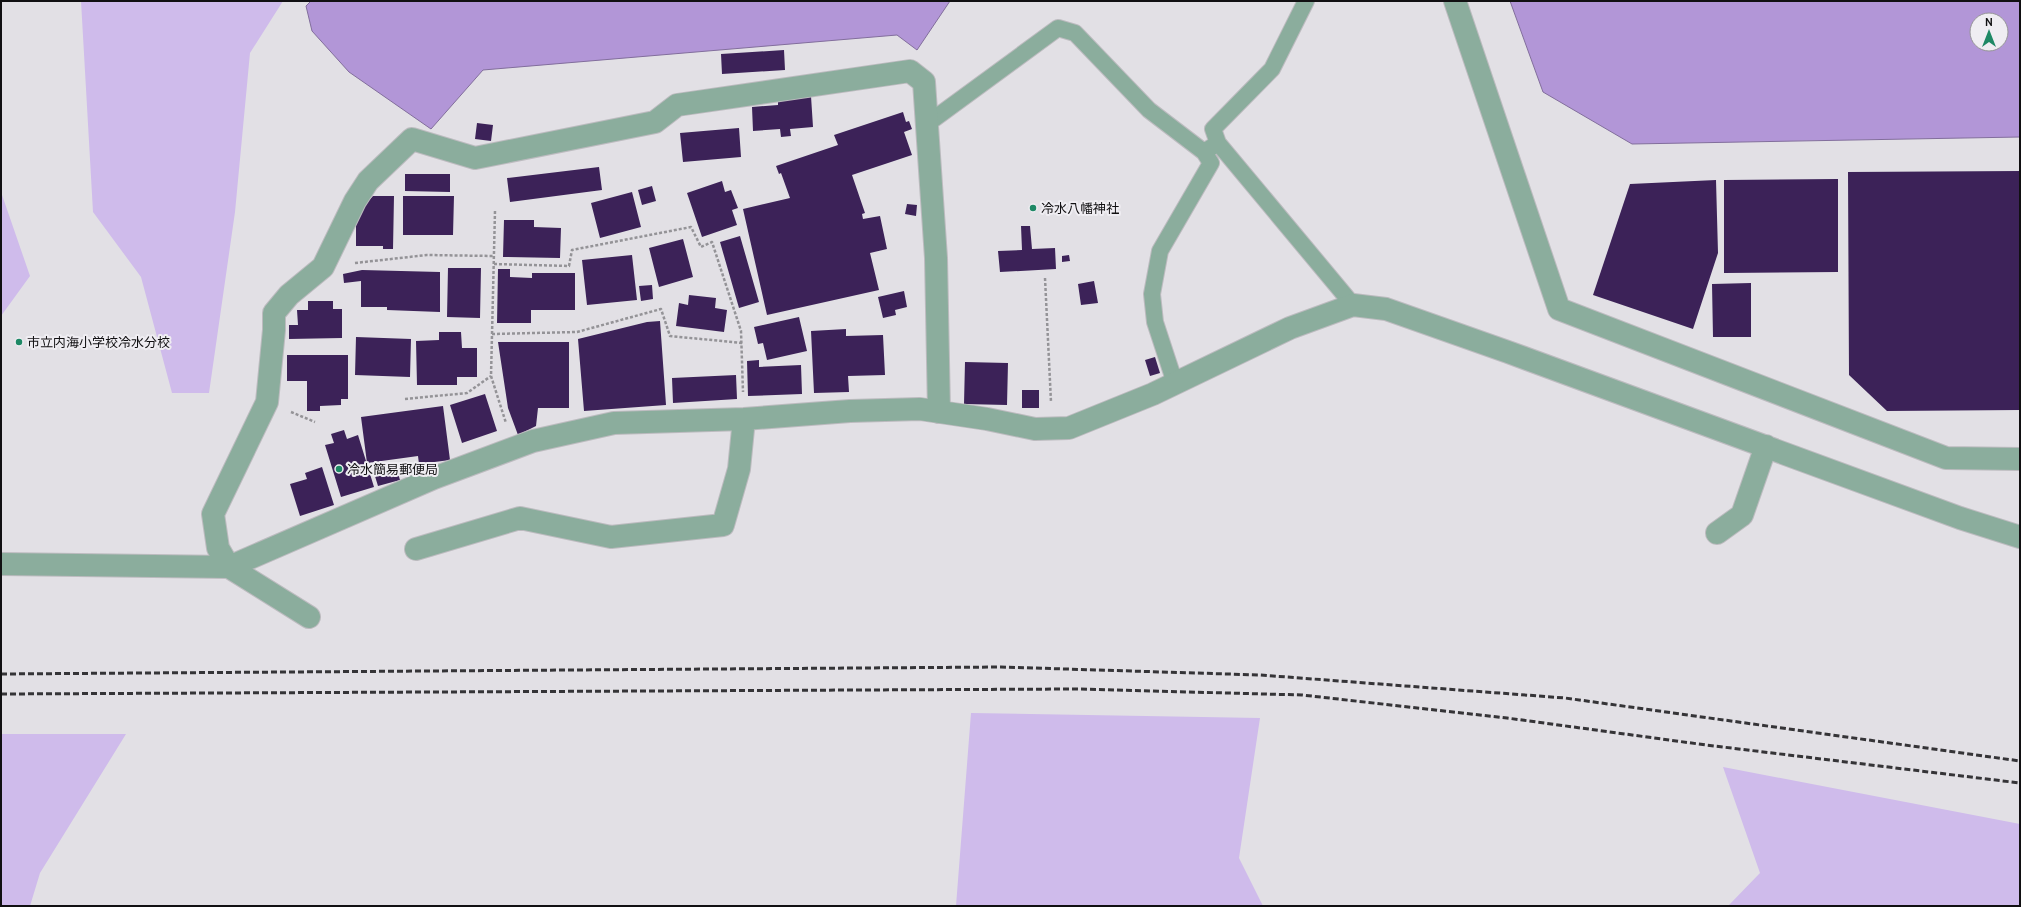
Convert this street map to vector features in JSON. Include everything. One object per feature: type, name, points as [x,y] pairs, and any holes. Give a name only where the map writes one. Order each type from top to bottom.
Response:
[{"type":"street","points":[[1455,1],[1559,309],[1946,458],[2020,459]]},
{"type":"street","points":[[309,617],[229,567],[218,548],[213,514],[267,402],[274,330],[274,313],[289,295],[323,267],[355,201],[368,181],[412,139],[475,158],[655,122],[677,105],[910,71],[924,82],[936,258],[939,412]]},
{"type":"street","points":[[1,564],[229,567],[434,478],[514,448],[533,441],[614,423],[744,418],[850,411],[920,409],[987,419],[1035,429],[1068,428],[1175,384],[1290,328],[1353,305],[1386,309],[1508,352],[1960,518],[2020,537]]},
{"type":"street","points":[[416,549],[520,518],[611,537],[723,525],[740,468],[744,418]]},
{"type":"street","points":[[1717,533],[1742,515],[1766,446]]},
{"type":"lane","points":[[1306,1],[1272,69],[1213,130],[1218,143],[1353,305]]},
{"type":"lane","points":[[927,124],[1058,28],[1075,33],[1149,110],[1204,152],[1211,163],[1160,251],[1152,294],[1155,322],[1175,384]]},
{"type":"lane","points":[[1204,152],[1218,143]]},
{"type":"path","points":[[495,211],[491,376],[514,448]]},
{"type":"path","points":[[494,264],[569,266],[572,250],[692,227],[701,247],[712,242],[741,331],[744,418]]},
{"type":"path","points":[[323,267],[427,255],[494,256]]},
{"type":"path","points":[[1045,278],[1053,428]]},
{"type":"path","points":[[492,334],[577,332],[661,309],[670,336],[742,343]]},
{"type":"path","points":[[405,399],[467,393],[491,376]]},
{"type":"shaded area","points":[[81,1],[283,1],[250,53],[235,212],[209,393],[172,393],[141,277],[93,212]]},
{"type":"shaded area","points":[[311,1],[950,1],[917,50],[897,35],[483,70],[431,129],[349,72],[312,31],[306,6]]},
{"type":"shaded area","points":[[1510,1],[2020,1],[2020,137],[1632,144],[1543,92]]},
{"type":"shaded area","points":[[1,192],[30,276],[1,316]]},
{"type":"shaded area","points":[[971,713],[1260,718],[1239,858],[1263,906],[956,906]]},
{"type":"shaded area","points":[[1,734],[126,734],[40,873],[30,906],[1,906]]},
{"type":"shaded area","points":[[1723,767],[2020,824],[2020,906],[1728,906],[1760,873]]},
{"type":"building","points":[[784,50],[785,70],[722,74],[721,54]]},
{"type":"building","points":[[811,96],[813,127],[790,129],[791,136],[781,137],[780,129],[753,131],[752,107],[778,105],[778,99]]},
{"type":"building","points":[[903,112],[906,122],[909,121],[912,129],[904,132],[912,155],[852,175],[865,213],[862,214],[863,219],[880,216],[887,249],[870,253],[879,290],[767,315],[743,209],[790,198],[781,173],[779,174],[776,166],[838,145],[834,135]]},
{"type":"building","points":[[477,123],[493,125],[491,141],[475,139]]},
{"type":"building","points":[[739,128],[741,157],[683,162],[680,133]]},
{"type":"building","points":[[599,167],[602,190],[510,202],[507,178]]},
{"type":"building","points":[[2020,171],[2020,410],[1887,411],[1849,375],[1848,172]]},
{"type":"building","points":[[405,174],[450,174],[450,192],[405,191]]},
{"type":"building","points":[[1838,179],[1838,272],[1724,273],[1724,180]]},
{"type":"building","points":[[1716,180],[1718,253],[1693,329],[1593,295],[1630,184]]},
{"type":"building","points":[[722,181],[725,192],[731,190],[738,208],[732,210],[737,225],[702,237],[687,193]]},
{"type":"building","points":[[652,186],[656,201],[642,205],[638,190]]},
{"type":"building","points":[[632,192],[641,227],[600,238],[591,203]]},
{"type":"building","points":[[373,196],[394,196],[393,249],[383,249],[383,246],[356,246],[356,214]]},
{"type":"building","points":[[403,196],[454,196],[453,235],[403,235]]},
{"type":"building","points":[[907,204],[917,205],[916,216],[905,214]]},
{"type":"building","points":[[504,220],[534,220],[534,227],[561,228],[560,258],[503,257]]},
{"type":"building","points":[[1021,226],[1030,226],[1032,249],[1055,248],[1056,269],[1000,272],[998,251],[1022,250]]},
{"type":"building","points":[[740,236],[759,302],[739,308],[720,242]]},
{"type":"building","points":[[683,239],[693,277],[659,287],[649,248]]},
{"type":"building","points":[[632,255],[637,300],[587,305],[582,260]]},
{"type":"building","points":[[1069,255],[1070,261],[1062,262],[1062,256]]},
{"type":"building","points":[[448,268],[481,268],[480,318],[447,317]]},
{"type":"building","points":[[498,269],[510,269],[510,277],[532,278],[532,273],[575,273],[575,310],[531,310],[531,323],[497,323]]},
{"type":"building","points":[[362,270],[440,272],[440,312],[387,310],[387,307],[361,307],[361,281],[344,283],[343,274]]},
{"type":"building","points":[[1094,281],[1098,303],[1081,305],[1078,284]]},
{"type":"building","points":[[1751,283],[1751,337],[1713,337],[1712,284]]},
{"type":"building","points":[[652,285],[653,299],[641,301],[639,286]]},
{"type":"building","points":[[904,291],[907,307],[895,310],[896,315],[883,318],[878,297]]},
{"type":"building","points":[[689,295],[716,298],[715,308],[727,310],[724,332],[676,326],[679,303],[688,305]]},
{"type":"building","points":[[308,301],[333,301],[333,309],[342,309],[342,338],[289,339],[289,325],[298,325],[297,310],[308,310]]},
{"type":"building","points":[[799,317],[807,351],[767,360],[763,343],[758,344],[754,327]]},
{"type":"building","points":[[660,321],[666,405],[584,411],[578,339],[647,322]]},
{"type":"building","points":[[846,329],[846,336],[883,335],[885,375],[848,376],[849,392],[814,393],[811,331]]},
{"type":"building","points":[[439,332],[461,332],[462,348],[477,348],[477,377],[457,377],[457,385],[417,385],[416,341],[439,340]]},
{"type":"building","points":[[356,337],[411,339],[410,377],[355,375]]},
{"type":"building","points":[[498,342],[569,342],[569,408],[538,408],[536,426],[518,435],[508,408]]},
{"type":"building","points":[[287,355],[348,355],[348,399],[341,399],[341,405],[320,406],[320,411],[307,411],[307,381],[287,381]]},
{"type":"building","points":[[1155,357],[1160,373],[1150,376],[1145,360]]},
{"type":"building","points":[[759,360],[759,367],[801,365],[802,394],[748,396],[747,361]]},
{"type":"building","points":[[965,362],[1008,363],[1007,405],[964,404]]},
{"type":"building","points":[[736,375],[737,399],[673,403],[672,378]]},
{"type":"building","points":[[1022,390],[1039,390],[1039,408],[1022,408]]},
{"type":"building","points":[[485,394],[497,431],[462,443],[450,405]]},
{"type":"building","points":[[443,406],[450,460],[419,464],[418,456],[367,463],[361,417]]},
{"type":"building","points":[[344,430],[347,439],[358,435],[374,487],[341,497],[325,445],[334,443],[331,434]]},
{"type":"building","points":[[322,467],[334,505],[300,516],[290,484],[307,479],[305,473]]},
{"type":"building","points":[[396,467],[400,480],[378,486],[374,473]]},
{"type":"railway","points":[[1,674],[1001,667],[1260,675],[1565,698],[2020,761]]},
{"type":"railway","points":[[1,694],[1077,689],[1302,695],[1507,718],[1706,745],[2020,783]]},
{"type":"place","name":"冷水八幡神社","points":[[1033,208]]},
{"type":"place","name":"市立内海小学校冷水分校","points":[[19,342]]},
{"type":"place","name":"冷水簡易郵便局","points":[[339,469]]}]
